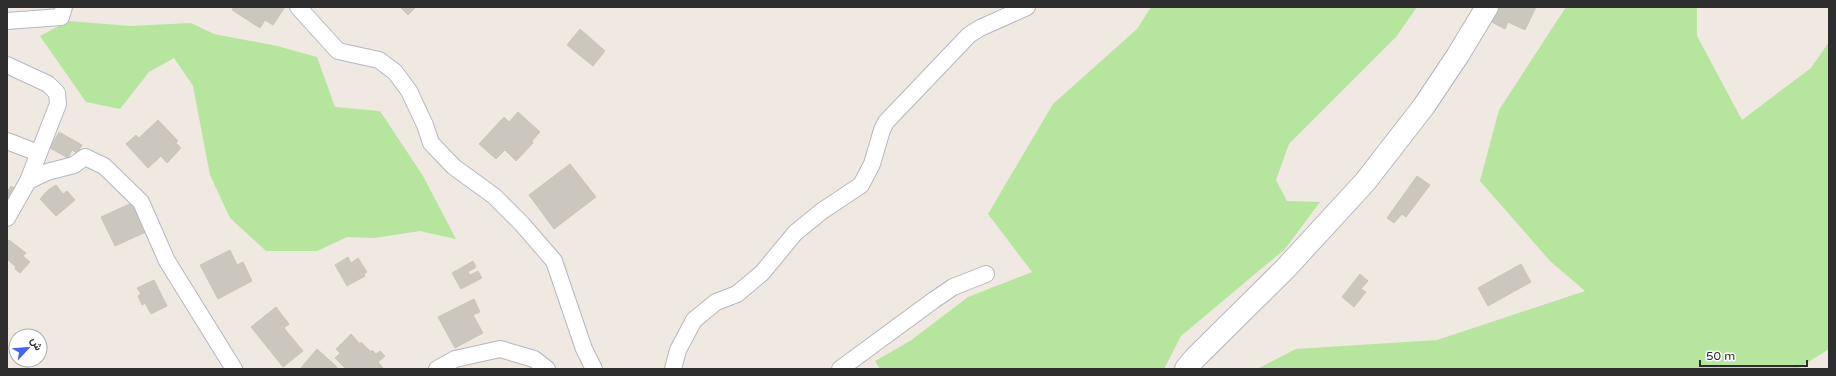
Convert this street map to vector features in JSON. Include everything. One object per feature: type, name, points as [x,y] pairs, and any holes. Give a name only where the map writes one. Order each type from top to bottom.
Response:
[{"type":"main road","points":[[1186,369],[1195,358],[1285,269],[1365,182],[1424,106],[1458,55],[1487,7]]},
{"type":"street","points":[[7,21],[61,17],[64,7]]},
{"type":"street","points":[[298,7],[338,51],[379,60],[395,72],[409,91],[425,125],[431,143],[454,166],[494,196],[522,224],[554,261],[584,349],[594,369]]},
{"type":"street","points":[[673,369],[678,350],[694,320],[716,302],[737,294],[762,273],[796,233],[822,211],[861,184],[872,164],[882,130],[886,122],[969,35],[980,28],[1027,7]]},
{"type":"street","points":[[7,65],[48,84],[57,93],[58,104],[28,181],[7,218]]},
{"type":"street","points":[[7,141],[38,153]]},
{"type":"street","points":[[28,181],[48,172],[74,165],[85,157],[104,166],[141,202],[167,261],[234,369]]},
{"type":"street","points":[[840,369],[953,287],[986,274]]},
{"type":"street","points":[[437,369],[455,359],[500,348],[534,359],[547,369]]},
{"type":"green space","points":[[1151,7],[1417,7],[1396,37],[1289,144],[1276,180],[1287,201],[1320,202],[1285,249],[1181,336],[1164,369],[880,369],[875,361],[910,341],[968,297],[1032,272],[988,214],[1053,104],[1137,29]]},
{"type":"green space","points":[[1566,7],[1697,7],[1697,36],[1742,120],[1811,68],[1829,42],[1829,349],[1797,369],[1257,369],[1296,349],[1437,340],[1585,291],[1550,261],[1480,181],[1499,110]]},
{"type":"green space","points":[[68,21],[130,26],[191,23],[214,34],[277,46],[317,57],[335,107],[380,111],[423,176],[456,239],[420,231],[374,238],[347,237],[317,251],[266,251],[230,218],[210,175],[193,86],[174,58],[149,72],[120,109],[86,102],[40,36]]},
{"type":"building","points":[[234,7],[285,7],[273,25],[265,20],[260,28],[232,10]]},
{"type":"building","points":[[400,7],[416,7],[408,15]]},
{"type":"building","points":[[1496,7],[1536,7],[1525,30],[1508,22],[1505,29],[1490,21]]},
{"type":"building","points":[[580,29],[605,51],[593,66],[567,45]]},
{"type":"building","points":[[518,112],[540,132],[532,141],[533,143],[516,161],[505,150],[496,159],[479,144],[504,117],[509,122]]},
{"type":"building","points":[[158,120],[178,141],[176,143],[181,148],[167,163],[161,156],[148,168],[126,144],[136,135],[139,138]]},
{"type":"building","points":[[59,132],[82,145],[77,153],[72,150],[68,158],[50,148]]},
{"type":"building","points":[[570,164],[596,197],[554,229],[529,195]]},
{"type":"building","points":[[1417,176],[1430,185],[1406,217],[1402,214],[1394,223],[1387,218]]},
{"type":"building","points":[[56,185],[63,194],[67,191],[75,200],[56,216],[40,199],[48,190]]},
{"type":"building","points":[[11,186],[20,192],[7,212],[7,192]]},
{"type":"building","points":[[134,202],[148,231],[115,246],[101,217]]},
{"type":"building","points":[[9,240],[26,253],[23,256],[30,262],[20,273],[8,260],[7,262],[7,242]]},
{"type":"building","points":[[230,250],[237,265],[243,262],[252,281],[218,299],[200,265]]},
{"type":"building","points":[[348,257],[351,263],[358,258],[367,272],[364,274],[365,276],[347,286],[335,265]]},
{"type":"building","points":[[473,261],[476,267],[468,272],[470,275],[478,271],[482,278],[461,289],[452,273]]},
{"type":"building","points":[[1521,264],[1531,282],[1488,306],[1478,288]]},
{"type":"building","points":[[1360,274],[1368,281],[1361,289],[1366,292],[1354,307],[1342,297]]},
{"type":"building","points":[[154,280],[167,306],[151,314],[145,303],[142,305],[138,296],[141,294],[137,288]]},
{"type":"building","points":[[474,299],[480,312],[473,315],[483,333],[455,348],[438,317]]},
{"type":"building","points":[[276,307],[289,324],[284,328],[303,351],[283,367],[251,327]]},
{"type":"building","points":[[351,334],[360,344],[361,342],[371,352],[372,350],[376,354],[380,351],[385,356],[378,362],[383,368],[382,369],[346,369],[335,358],[340,353],[336,349]]},
{"type":"building","points":[[317,349],[337,367],[335,369],[300,369]]}]
